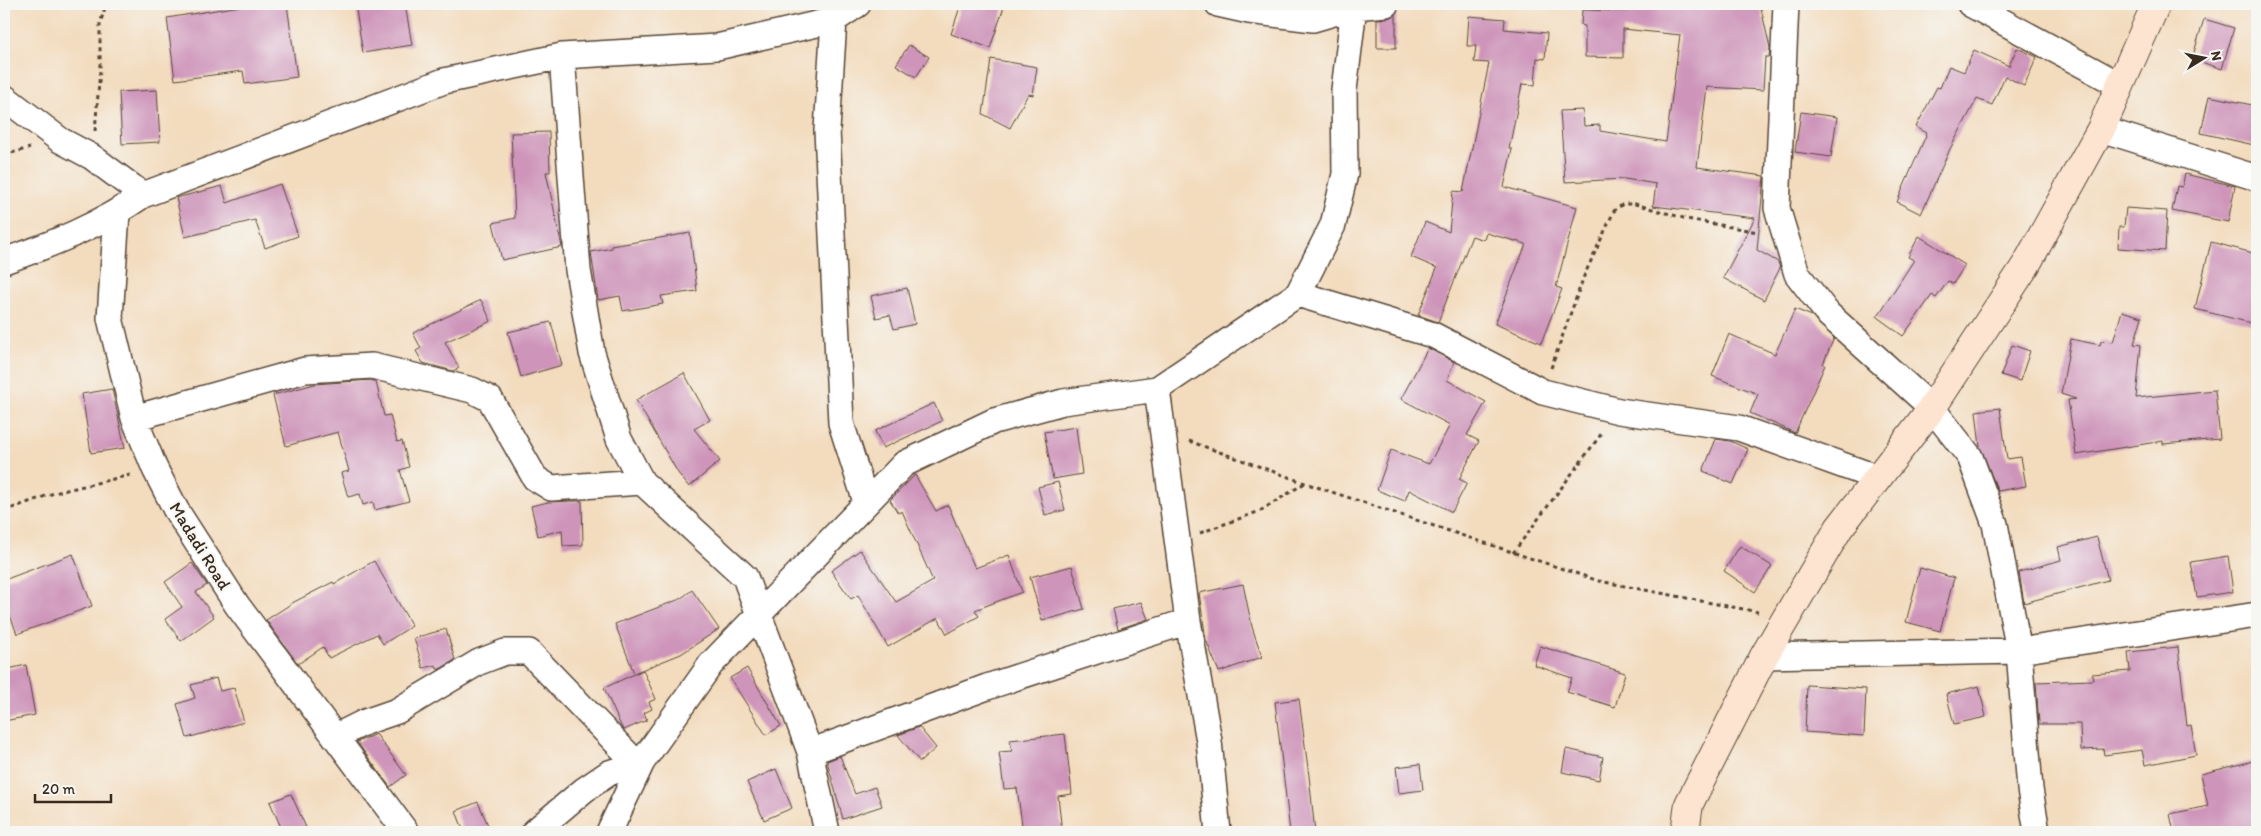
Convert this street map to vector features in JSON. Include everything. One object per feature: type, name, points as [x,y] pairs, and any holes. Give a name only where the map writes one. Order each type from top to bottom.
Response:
[{"type":"main road","points":[[1685,832],[1689,804],[1764,656],[1839,528],[1932,408],[2026,265],[2101,129],[2156,4]]},
{"type":"street","points":[[4,261],[48,245],[117,213],[143,195],[444,81],[562,56],[717,47],[834,20],[858,4]]},
{"type":"street","points":[[1218,4],[1249,11],[1313,19],[1354,7],[1386,4]]},
{"type":"street","points":[[1786,4],[1778,208],[1797,274],[1828,314],[1932,408],[1970,458],[1995,524],[2019,651],[2030,789],[2036,832]]},
{"type":"street","points":[[1970,4],[2120,85]]},
{"type":"street","points":[[609,832],[640,763],[711,664],[904,464],[994,421],[1063,402],[1157,389],[1298,294],[1333,226],[1345,174],[1344,90],[1354,7]]},
{"type":"street","points":[[834,20],[826,130],[841,423],[866,502]]},
{"type":"street","points":[[562,56],[578,270],[592,354],[619,439],[642,482],[745,576],[810,752],[827,832]]},
{"type":"street","points":[[4,97],[60,140],[92,156],[143,195]]},
{"type":"street","points":[[2101,129],[2257,178]]},
{"type":"street","name":"Madadi Road","points":[[117,213],[110,318],[134,418],[155,469],[176,510],[238,605],[406,832]]},
{"type":"street","points":[[1298,294],[1433,335],[1542,392],[1619,411],[1739,428],[1878,478]]},
{"type":"street","points":[[134,418],[305,370],[372,366],[472,390],[490,399],[535,478],[551,488],[642,482]]},
{"type":"street","points":[[1157,389],[1188,621],[1209,741],[1218,832]]},
{"type":"street","points":[[745,576],[790,583]]},
{"type":"street","points":[[1764,656],[2019,651],[2257,615]]},
{"type":"street","points":[[810,752],[987,687],[1188,621]]},
{"type":"street","points":[[335,737],[365,722],[397,711],[479,662],[505,652],[529,652],[640,763]]},
{"type":"street","points":[[534,832],[584,790],[609,773],[640,763]]},
{"type":"path","points":[[92,156],[100,70],[100,24],[106,4]]},
{"type":"path","points":[[1542,392],[1584,276],[1614,212],[1623,204],[1635,204],[1686,219],[1786,237]]},
{"type":"path","points":[[1514,554],[1619,411]]},
{"type":"path","points":[[1163,432],[1305,483],[1599,581],[1786,618]]},
{"type":"path","points":[[4,511],[54,493],[155,469]]},
{"type":"path","points":[[1177,542],[1260,511],[1305,483]]},
{"type":"building","points":[[239,4],[287,4],[297,77],[245,84],[243,71],[175,80],[167,18],[240,6]]},
{"type":"building","points":[[355,4],[405,4],[412,45],[363,53]]},
{"type":"building","points":[[961,4],[1005,4],[990,48],[951,34]]},
{"type":"building","points":[[1629,4],[1670,4],[1702,7],[1716,4],[1760,4],[1770,48],[1769,57],[1765,57],[1763,90],[1707,87],[1697,167],[1764,176],[1757,250],[1778,262],[1780,268],[1764,300],[1723,278],[1755,218],[1653,206],[1656,184],[1625,179],[1565,182],[1560,111],[1583,110],[1584,126],[1600,125],[1600,131],[1666,142],[1680,35],[1623,29],[1623,58],[1585,57],[1585,26],[1581,25],[1582,10],[1628,11]]},
{"type":"building","points":[[1396,14],[1396,48],[1377,48],[1377,19],[1388,18]]},
{"type":"building","points":[[1469,16],[1505,19],[1504,29],[1547,33],[1545,59],[1537,58],[1535,85],[1522,84],[1509,149],[1512,149],[1504,187],[1577,207],[1556,287],[1562,289],[1541,343],[1495,324],[1526,244],[1486,233],[1484,240],[1472,236],[1438,322],[1418,315],[1437,268],[1411,257],[1425,222],[1449,232],[1453,191],[1463,192],[1489,63],[1474,62],[1476,46],[1467,46]]},
{"type":"building","points":[[2204,19],[2234,28],[2222,69],[2192,59]]},
{"type":"building","points":[[909,45],[929,57],[916,77],[896,65]]},
{"type":"building","points":[[2017,48],[2037,57],[2024,86],[2005,76],[1992,105],[1977,99],[1950,149],[1921,214],[1897,202],[1927,133],[1916,127],[1937,87],[1940,88],[1949,66],[1964,72],[1974,50],[2009,66]]},
{"type":"building","points":[[991,59],[1037,67],[1033,95],[1028,94],[1010,128],[983,114]]},
{"type":"building","points":[[157,90],[160,142],[122,144],[119,92]]},
{"type":"building","points":[[2209,96],[2257,106],[2257,129],[2254,145],[2201,133]]},
{"type":"building","points":[[1801,112],[1837,117],[1831,157],[1795,152]]},
{"type":"building","points":[[549,132],[550,172],[546,172],[562,247],[502,260],[493,223],[515,218],[511,133]]},
{"type":"building","points":[[2185,174],[2235,186],[2228,222],[2172,211],[2177,186],[2182,187]]},
{"type":"building","points":[[280,184],[298,236],[265,248],[255,220],[185,237],[176,198],[222,186],[227,203]]},
{"type":"building","points":[[2126,208],[2167,211],[2165,251],[2118,248],[2119,227],[2124,227]]},
{"type":"building","points":[[690,233],[697,291],[661,296],[663,304],[623,311],[620,296],[598,300],[591,252],[612,248],[611,246]]},
{"type":"building","points":[[1919,236],[1965,265],[1953,284],[1948,281],[1936,298],[1932,295],[1903,336],[1877,317],[1914,260],[1908,257]]},
{"type":"building","points":[[2211,242],[2257,254],[2257,297],[2251,323],[2195,309]]},
{"type":"building","points":[[907,288],[915,324],[894,329],[890,315],[876,318],[871,296]]},
{"type":"building","points":[[481,300],[491,321],[445,342],[459,368],[453,371],[423,363],[416,351],[421,348],[413,333]]},
{"type":"building","points":[[1795,309],[1812,316],[1834,338],[1823,364],[1825,365],[1795,433],[1750,413],[1758,394],[1712,376],[1729,334],[1775,354]]},
{"type":"building","points":[[2122,311],[2142,317],[2134,344],[2141,345],[2136,398],[2215,390],[2220,439],[2163,444],[2163,441],[2076,455],[2068,400],[2076,399],[2061,394],[2071,339],[2100,345],[2101,341],[2113,342]]},
{"type":"building","points":[[551,322],[562,365],[521,377],[508,332]]},
{"type":"building","points":[[2012,345],[2030,351],[2020,381],[2001,375]]},
{"type":"building","points":[[1428,348],[1454,362],[1447,380],[1486,402],[1467,435],[1479,441],[1459,479],[1467,483],[1452,512],[1409,490],[1405,501],[1377,490],[1391,450],[1429,464],[1450,425],[1401,399]]},
{"type":"building","points":[[684,373],[710,420],[694,429],[720,461],[689,487],[678,473],[636,400]]},
{"type":"building","points":[[371,380],[376,382],[384,416],[390,415],[397,442],[402,441],[409,467],[400,470],[409,501],[375,510],[373,502],[363,505],[360,494],[348,497],[341,473],[349,471],[338,432],[286,446],[273,395],[315,384]]},
{"type":"building","points":[[112,389],[125,448],[91,453],[82,394]]},
{"type":"building","points":[[934,403],[942,421],[883,448],[875,431]]},
{"type":"building","points":[[2000,408],[2007,459],[2021,457],[2026,486],[1998,491],[1980,447],[1976,411]]},
{"type":"building","points":[[1076,427],[1082,474],[1053,479],[1044,432]]},
{"type":"building","points":[[1716,439],[1730,441],[1748,449],[1733,484],[1703,471]]},
{"type":"building","points":[[915,475],[936,511],[948,505],[975,568],[1009,555],[1022,592],[975,610],[979,616],[947,634],[938,618],[888,647],[858,595],[851,599],[831,571],[860,550],[896,602],[933,581],[902,511],[898,513],[890,500]]},
{"type":"building","points":[[1058,482],[1065,510],[1045,515],[1038,487]]},
{"type":"building","points":[[582,501],[583,545],[563,546],[562,530],[538,536],[531,506],[548,502]]},
{"type":"building","points":[[2097,537],[2108,580],[2024,603],[2019,572],[2061,560],[2058,547]]},
{"type":"building","points":[[1740,546],[1772,566],[1755,592],[1724,571]]},
{"type":"building","points":[[73,554],[92,606],[17,634],[4,599],[4,580]]},
{"type":"building","points":[[2228,556],[2233,592],[2197,597],[2191,562]]},
{"type":"building","points":[[374,561],[412,626],[383,644],[377,634],[329,658],[323,647],[298,664],[266,620],[294,602],[333,582],[334,584]]},
{"type":"building","points":[[192,563],[207,585],[196,592],[214,617],[181,641],[165,619],[182,607],[165,582]]},
{"type":"building","points":[[1072,566],[1084,609],[1042,621],[1030,577]]},
{"type":"building","points":[[1920,568],[1954,578],[1940,631],[1906,622]]},
{"type":"building","points":[[1243,584],[1252,627],[1262,657],[1219,672],[1206,640],[1199,593]]},
{"type":"building","points":[[692,590],[719,629],[681,654],[634,673],[615,624],[680,599]]},
{"type":"building","points":[[1141,602],[1148,619],[1118,629],[1113,609]]},
{"type":"building","points":[[446,629],[455,660],[440,669],[437,669],[436,665],[423,668],[414,638]]},
{"type":"building","points":[[1540,646],[1625,673],[1615,707],[1567,692],[1572,678],[1534,665]]},
{"type":"building","points":[[2178,647],[2187,726],[2191,725],[2196,755],[2145,765],[2142,750],[2104,755],[2103,749],[2081,750],[2080,724],[2039,724],[2036,682],[2093,680],[2092,674],[2130,671],[2128,652]]},
{"type":"building","points":[[26,665],[35,715],[4,721],[4,670]]},
{"type":"building","points":[[747,668],[781,726],[766,735],[730,678]]},
{"type":"building","points":[[643,670],[656,699],[649,702],[652,709],[644,713],[647,720],[624,730],[604,688]]},
{"type":"building","points":[[216,678],[220,691],[234,688],[244,722],[187,738],[177,704],[195,698],[191,685]]},
{"type":"building","points":[[1807,685],[1866,689],[1864,736],[1805,732]]},
{"type":"building","points":[[1979,686],[1986,717],[1954,724],[1946,694]]},
{"type":"building","points":[[1299,699],[1315,832],[1290,832],[1275,702]]},
{"type":"building","points":[[919,727],[936,748],[920,762],[898,735]]},
{"type":"building","points":[[376,734],[406,775],[390,787],[357,742]]},
{"type":"building","points":[[1065,734],[1072,794],[1058,796],[1062,832],[1023,832],[1017,788],[1004,789],[999,752],[1012,751],[1010,740]]},
{"type":"building","points":[[1566,749],[1603,757],[1599,780],[1562,772]]},
{"type":"building","points":[[840,756],[855,794],[875,787],[882,806],[843,819],[827,761]]},
{"type":"building","points":[[2257,760],[2257,832],[2174,832],[2170,814],[2208,806],[2201,774]]},
{"type":"building","points":[[1420,764],[1423,790],[1399,793],[1396,767]]},
{"type":"building","points":[[776,769],[792,808],[764,820],[747,782]]},
{"type":"building","points":[[291,794],[308,832],[283,832],[270,802]]},
{"type":"building","points":[[478,802],[491,832],[464,832],[456,811]]}]
